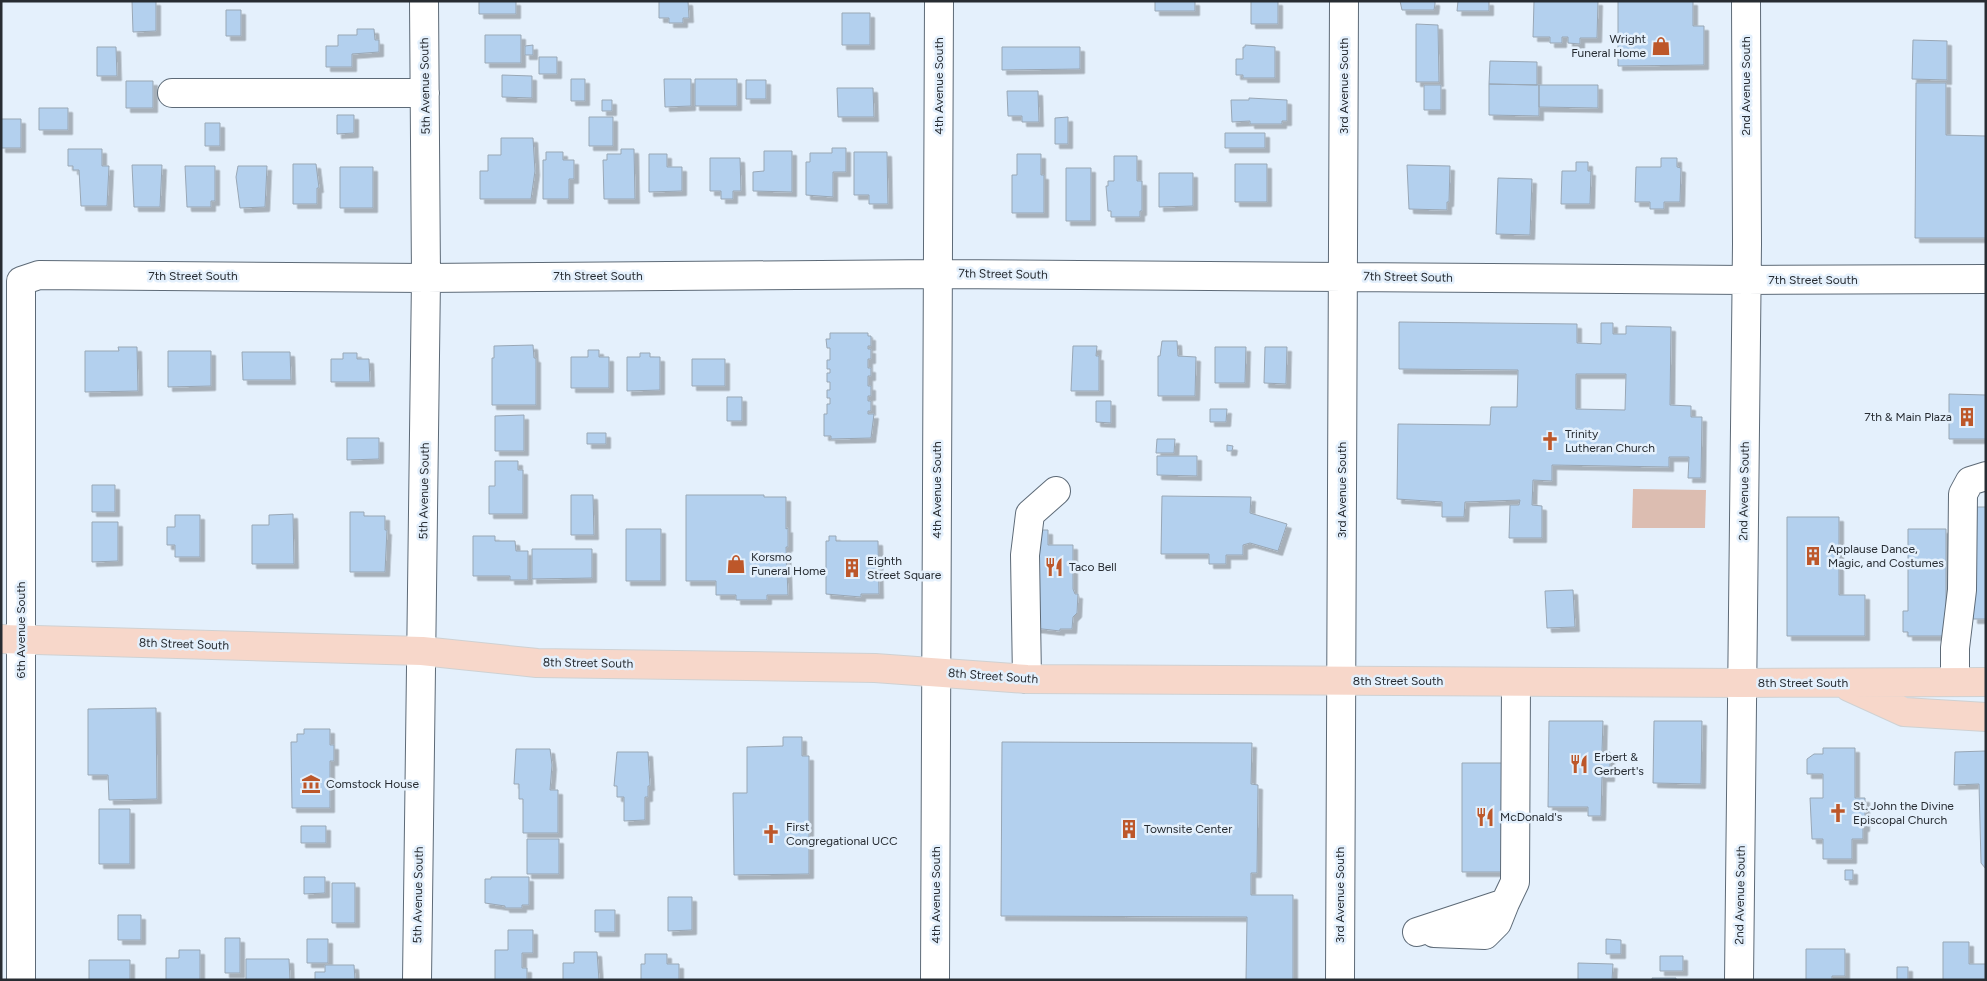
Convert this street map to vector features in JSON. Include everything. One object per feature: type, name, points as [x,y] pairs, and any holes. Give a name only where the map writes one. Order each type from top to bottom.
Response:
[{"type":"main road","name":"8th Street South","points":[[11,639],[422,651],[537,663],[875,668],[1026,679],[1742,684],[1986,682]]},
{"type":"main road","points":[[1841,683],[1904,712],[1986,717]]},
{"type":"street","name":"5th Avenue South","points":[[417,980],[426,278],[424,1]]},
{"type":"street","name":"4th Avenue South","points":[[936,980],[939,1]]},
{"type":"street","name":"3rd Avenue South","points":[[1340,980],[1344,1]]},
{"type":"street","name":"2nd Avenue South","points":[[1739,980],[1746,280],[1746,1]]},
{"type":"street","points":[[172,93],[425,93]]},
{"type":"street","name":"7th Street South","points":[[21,281],[39,275],[426,278],[938,274],[1746,280],[1986,279]]},
{"type":"street","name":"6th Avenue South","points":[[21,281],[11,639],[21,980]]},
{"type":"street","points":[[1954,682],[1954,648],[1962,590],[1963,494],[1970,481],[1986,476]]},
{"type":"street","points":[[1026,679],[1025,555],[1030,514],[1056,491]]},
{"type":"street","points":[[1417,932],[1506,903],[1515,882],[1516,682]]},
{"type":"shaded area","points":[[1633,489],[1706,490],[1705,528],[1632,528]]},
{"type":"building","points":[[132,1],[156,1],[156,31],[133,32]]},
{"type":"building","points":[[479,1],[516,1],[516,14],[479,14]]},
{"type":"building","points":[[659,1],[688,1],[689,18],[683,18],[683,23],[669,23],[669,18],[659,18]]},
{"type":"building","points":[[1155,1],[1195,1],[1195,11],[1155,11]]},
{"type":"building","points":[[1251,1],[1278,1],[1278,24],[1251,24]]},
{"type":"building","points":[[1400,1],[1435,1],[1434,10],[1402,10]]},
{"type":"building","points":[[1458,1],[1489,1],[1489,11],[1457,11]]},
{"type":"building","points":[[1534,1],[1598,1],[1597,38],[1580,38],[1580,44],[1568,43],[1568,37],[1562,37],[1562,43],[1550,43],[1550,37],[1533,37]]},
{"type":"building","name":"Wright Funeral Home","points":[[1618,1],[1693,1],[1693,26],[1704,26],[1704,65],[1618,66]]},
{"type":"building","points":[[226,10],[241,10],[241,36],[226,36]]},
{"type":"building","points":[[842,13],[870,13],[870,45],[842,45]]},
{"type":"building","points":[[1416,24],[1438,25],[1439,82],[1416,82]]},
{"type":"building","points":[[357,29],[374,29],[375,40],[379,40],[379,52],[352,54],[352,67],[326,67],[326,46],[338,46],[338,35],[357,35]]},
{"type":"building","points":[[485,35],[521,35],[521,63],[485,63]]},
{"type":"building","points":[[1913,40],[1947,41],[1947,80],[1912,79]]},
{"type":"building","points":[[533,45],[533,55],[525,55],[525,46]]},
{"type":"building","points":[[1245,45],[1275,47],[1275,78],[1243,78],[1243,75],[1236,75],[1236,59],[1243,59],[1243,47]]},
{"type":"building","points":[[97,47],[116,47],[117,76],[97,76]]},
{"type":"building","points":[[1002,47],[1080,47],[1080,69],[1002,70]]},
{"type":"building","points":[[539,57],[557,57],[557,74],[539,74]]},
{"type":"building","points":[[1490,61],[1537,62],[1537,85],[1489,84]]},
{"type":"building","points":[[502,75],[532,76],[532,98],[502,97]]},
{"type":"building","points":[[571,79],[585,79],[585,101],[571,101]]},
{"type":"building","points":[[664,79],[691,79],[691,106],[665,107]]},
{"type":"building","points":[[695,79],[737,79],[737,106],[695,106]]},
{"type":"building","points":[[746,80],[766,80],[766,99],[746,99]]},
{"type":"building","points":[[126,81],[153,81],[153,108],[126,108]]},
{"type":"building","points":[[1916,83],[1946,83],[1946,135],[1986,136],[1986,238],[1915,238]]},
{"type":"building","points":[[1489,84],[1539,85],[1539,116],[1489,115]]},
{"type":"building","points":[[1424,85],[1441,85],[1441,110],[1424,110]]},
{"type":"building","points":[[1539,85],[1598,85],[1598,108],[1539,107]]},
{"type":"building","points":[[837,88],[873,88],[874,117],[838,117]]},
{"type":"building","points":[[1007,91],[1038,91],[1039,122],[1022,122],[1022,116],[1008,116]]},
{"type":"building","points":[[1249,98],[1287,100],[1287,121],[1282,121],[1282,124],[1250,124],[1250,121],[1232,122],[1231,100],[1249,100]]},
{"type":"building","points":[[602,100],[612,100],[612,111],[602,111]]},
{"type":"building","points":[[39,108],[68,108],[68,130],[39,130]]},
{"type":"building","points":[[337,115],[354,115],[354,133],[337,134]]},
{"type":"building","points":[[589,117],[613,117],[613,146],[589,146]]},
{"type":"building","points":[[1068,117],[1068,144],[1055,144],[1055,118]]},
{"type":"building","points":[[1,119],[21,119],[21,148],[1,148]]},
{"type":"building","points":[[205,123],[220,123],[220,146],[205,146]]},
{"type":"building","points":[[1225,133],[1265,133],[1265,148],[1225,148]]},
{"type":"building","points":[[501,138],[533,138],[535,171],[531,199],[480,199],[480,171],[488,171],[488,155],[501,155]]},
{"type":"building","points":[[832,148],[846,148],[846,172],[833,172],[833,197],[806,195],[806,162],[810,162],[810,153],[832,153]]},
{"type":"building","points":[[68,149],[102,149],[102,166],[109,166],[107,206],[81,206],[79,170],[73,170],[73,166],[68,166]]},
{"type":"building","points":[[621,149],[634,149],[635,199],[604,199],[603,160],[607,160],[607,154],[621,154]]},
{"type":"building","points":[[764,151],[792,151],[792,192],[753,191],[753,172],[764,171]]},
{"type":"building","points":[[546,152],[563,152],[563,160],[574,160],[574,179],[569,179],[569,199],[543,199],[543,160],[546,160]]},
{"type":"building","points":[[854,152],[887,152],[888,204],[869,204],[869,195],[854,195]]},
{"type":"building","points":[[649,154],[667,154],[667,167],[682,167],[682,191],[649,192]]},
{"type":"building","points":[[1017,154],[1041,154],[1041,175],[1044,175],[1044,213],[1012,213],[1012,175],[1017,175]]},
{"type":"building","points":[[1114,156],[1137,156],[1137,181],[1142,181],[1142,211],[1140,211],[1140,217],[1111,217],[1111,211],[1108,211],[1106,186],[1108,186],[1108,181],[1114,181]]},
{"type":"building","points":[[710,158],[740,158],[741,191],[733,191],[733,199],[721,199],[721,191],[710,191]]},
{"type":"building","points":[[1661,158],[1677,158],[1677,167],[1681,168],[1680,202],[1664,202],[1664,209],[1650,209],[1650,202],[1635,202],[1636,167],[1661,167]]},
{"type":"building","points":[[1576,162],[1588,162],[1588,171],[1591,171],[1590,204],[1561,204],[1562,171],[1576,171]]},
{"type":"building","points":[[293,164],[316,164],[319,188],[317,188],[317,204],[293,204]]},
{"type":"building","points":[[1235,164],[1267,164],[1267,202],[1235,202]]},
{"type":"building","points":[[132,165],[162,165],[160,207],[134,207]]},
{"type":"building","points":[[1407,165],[1450,166],[1447,210],[1409,209]]},
{"type":"building","points":[[185,166],[215,166],[215,201],[211,201],[211,207],[187,207]]},
{"type":"building","points":[[238,166],[267,166],[265,207],[240,208],[236,177]]},
{"type":"building","points":[[340,167],[373,167],[373,208],[340,208]]},
{"type":"building","points":[[1066,168],[1091,168],[1091,221],[1066,221]]},
{"type":"building","points":[[1159,173],[1193,173],[1193,206],[1159,207]]},
{"type":"building","points":[[1498,178],[1532,179],[1530,235],[1496,234]]},
{"type":"building","name":"Trinity Lutheran Church","points":[[1399,322],[1577,324],[1577,343],[1601,344],[1601,323],[1613,323],[1613,334],[1626,334],[1626,326],[1671,327],[1670,405],[1691,406],[1691,417],[1702,417],[1701,478],[1688,478],[1689,457],[1669,457],[1669,467],[1552,465],[1552,481],[1533,480],[1532,505],[1542,506],[1542,538],[1509,538],[1510,505],[1519,505],[1520,500],[1465,502],[1464,517],[1442,517],[1442,502],[1397,499],[1398,424],[1490,425],[1491,407],[1517,407],[1518,370],[1399,369]],"holes":[[[1576,374],[1626,374],[1625,410],[1576,409]]]},
{"type":"building","points":[[830,333],[868,333],[868,336],[871,336],[871,346],[868,346],[868,349],[871,349],[871,359],[868,359],[868,368],[871,368],[871,376],[868,376],[868,386],[871,386],[871,396],[868,396],[868,401],[871,401],[871,411],[868,411],[868,414],[874,414],[871,438],[831,439],[831,436],[824,436],[824,414],[827,414],[827,404],[830,404],[830,398],[827,398],[830,382],[827,382],[827,373],[830,373],[830,369],[827,369],[827,360],[830,360],[830,348],[827,348],[826,339],[830,339]]},
{"type":"building","points":[[1162,341],[1177,341],[1178,356],[1196,357],[1195,396],[1158,396],[1158,356],[1160,356]]},
{"type":"building","points":[[533,345],[534,358],[536,358],[536,405],[492,405],[492,358],[494,358],[494,346]]},
{"type":"building","points":[[1073,346],[1097,346],[1096,356],[1099,356],[1099,391],[1071,391]]},
{"type":"building","points":[[118,347],[137,347],[138,391],[85,392],[85,351],[119,351]]},
{"type":"building","points":[[1215,347],[1246,347],[1245,383],[1215,383]]},
{"type":"building","points":[[1265,347],[1287,347],[1286,384],[1264,383]]},
{"type":"building","points":[[588,350],[599,350],[599,357],[609,357],[609,388],[571,388],[571,357],[588,357]]},
{"type":"building","points":[[168,351],[211,351],[211,386],[168,387]]},
{"type":"building","points":[[242,352],[290,352],[291,380],[243,380]]},
{"type":"building","points":[[343,353],[357,353],[357,359],[369,359],[370,382],[331,382],[331,359],[343,359]]},
{"type":"building","points":[[640,353],[650,353],[650,357],[660,357],[660,390],[627,391],[627,357],[640,357]]},
{"type":"building","points":[[692,359],[725,359],[725,386],[692,386]]},
{"type":"building","name":"7th & Main Plaza","points":[[1949,394],[1986,395],[1986,439],[1949,439]]},
{"type":"building","points":[[727,397],[742,397],[742,421],[727,421]]},
{"type":"building","points":[[1096,401],[1111,401],[1111,423],[1096,422]]},
{"type":"building","points":[[1210,409],[1227,409],[1226,422],[1210,422]]},
{"type":"building","points":[[524,415],[524,451],[495,451],[495,416]]},
{"type":"building","points":[[587,433],[606,433],[606,444],[587,444]]},
{"type":"building","points":[[347,438],[379,438],[379,459],[347,460]]},
{"type":"building","points":[[1157,439],[1175,439],[1174,453],[1156,453]]},
{"type":"building","points":[[1227,445],[1233,446],[1232,451],[1227,451]]},
{"type":"building","points":[[1157,456],[1197,456],[1197,476],[1157,475]]},
{"type":"building","points":[[495,461],[518,461],[518,470],[523,470],[523,514],[489,514],[489,486],[495,486]]},
{"type":"building","points":[[92,485],[115,485],[115,512],[92,512]]},
{"type":"building","points":[[571,495],[593,495],[594,535],[571,535]]},
{"type":"building","name":"Korsmo Funeral Home","points":[[686,495],[764,495],[764,497],[786,497],[788,595],[767,595],[767,600],[736,600],[736,595],[716,595],[716,581],[686,581]]},
{"type":"building","points":[[1162,496],[1251,497],[1250,513],[1287,524],[1278,551],[1250,543],[1243,545],[1243,555],[1226,555],[1226,564],[1209,564],[1209,554],[1161,554]]},
{"type":"building","points":[[1973,507],[1986,507],[1986,619],[1973,619]]},
{"type":"building","points":[[350,512],[364,512],[364,516],[385,516],[385,530],[387,530],[385,572],[350,572]]},
{"type":"building","points":[[293,514],[294,564],[252,564],[252,525],[269,525],[269,515]]},
{"type":"building","points":[[175,515],[200,515],[200,557],[175,557],[175,545],[167,545],[167,527],[175,527]]},
{"type":"building","name":"Applause Dance, Magic, and Costumes","points":[[1787,517],[1839,517],[1839,595],[1865,595],[1865,636],[1787,636]]},
{"type":"building","points":[[92,522],[118,522],[118,561],[92,562]]},
{"type":"building","points":[[626,529],[661,529],[661,581],[626,581]]},
{"type":"building","points":[[1908,529],[1946,529],[1946,636],[1908,636],[1908,632],[1903,632],[1903,611],[1908,611]]},
{"type":"building","name":"Taco Bell","points":[[1038,530],[1048,530],[1048,545],[1073,545],[1073,589],[1075,594],[1078,594],[1077,613],[1073,617],[1072,629],[1060,629],[1060,631],[1034,628]]},
{"type":"building","points":[[473,536],[495,536],[495,541],[515,541],[516,551],[528,551],[528,580],[510,580],[510,576],[473,576]]},
{"type":"building","name":"Eighth Street Square","points":[[829,536],[836,536],[836,541],[878,541],[879,594],[861,594],[861,597],[826,594],[826,541],[829,541]]},
{"type":"building","points":[[532,549],[592,549],[592,578],[532,579]]},
{"type":"building","points":[[1573,590],[1575,627],[1547,628],[1545,591]]},
{"type":"building","points":[[156,708],[157,799],[109,800],[108,775],[88,775],[88,709]]},
{"type":"building","name":"Erbert & Gerbert's","points":[[1549,721],[1603,721],[1602,752],[1610,752],[1610,777],[1602,777],[1601,816],[1588,816],[1588,807],[1548,807]]},
{"type":"building","points":[[1654,721],[1702,721],[1701,784],[1653,783]]},
{"type":"building","name":"Comstock House","points":[[304,729],[330,729],[330,745],[334,745],[334,761],[330,761],[330,808],[292,808],[291,742],[297,742],[297,734],[304,734]]},
{"type":"building","name":"First Congregational UCC","points":[[783,737],[802,737],[802,756],[809,756],[809,874],[734,875],[733,793],[747,793],[747,747],[783,746]]},
{"type":"building","name":"Townsite Center","points":[[1002,742],[1252,743],[1251,784],[1258,785],[1257,873],[1251,873],[1251,895],[1293,895],[1293,980],[1246,980],[1247,917],[1001,916]]},
{"type":"building","name":"St. John the Divine Episcopal Church","points":[[1823,748],[1855,748],[1855,798],[1865,798],[1865,827],[1863,827],[1863,839],[1852,839],[1852,859],[1823,859],[1823,839],[1812,839],[1810,798],[1823,798],[1823,774],[1807,774],[1807,759],[1814,754],[1823,754]]},
{"type":"building","points":[[516,749],[550,749],[552,765],[550,790],[558,790],[558,833],[523,833],[523,799],[519,799],[519,784],[514,784]]},
{"type":"building","points":[[1986,751],[1986,869],[1981,863],[1979,784],[1954,785],[1955,752]]},
{"type":"building","points":[[617,752],[648,752],[650,786],[648,786],[648,797],[645,797],[645,820],[624,821],[624,797],[617,797],[617,786],[614,786]]},
{"type":"building","name":"McDonald's","points":[[1462,763],[1508,763],[1509,872],[1462,872]]},
{"type":"building","points":[[99,809],[130,809],[130,864],[99,864]]},
{"type":"building","points":[[301,826],[326,826],[326,843],[301,843]]},
{"type":"building","points":[[527,839],[559,839],[559,874],[527,874]]},
{"type":"building","points":[[1845,870],[1853,870],[1853,880],[1845,880]]},
{"type":"building","points":[[304,877],[325,877],[325,893],[304,894]]},
{"type":"building","points":[[491,877],[529,877],[529,905],[522,905],[522,908],[505,908],[505,906],[485,903],[485,879],[491,879]]},
{"type":"building","points":[[332,883],[355,883],[355,923],[332,923]]},
{"type":"building","points":[[668,897],[692,897],[692,930],[668,931]]},
{"type":"building","points":[[595,910],[615,910],[615,932],[595,932]]},
{"type":"building","points":[[118,915],[141,915],[141,940],[118,940]]},
{"type":"building","points":[[508,930],[533,930],[533,953],[522,953],[522,968],[527,968],[527,980],[495,980],[495,950],[508,950]]},
{"type":"building","points":[[225,938],[240,938],[240,973],[225,973]]},
{"type":"building","points":[[307,939],[328,939],[328,963],[307,963]]},
{"type":"building","points":[[1606,939],[1621,940],[1621,954],[1606,954]]},
{"type":"building","points":[[1943,942],[1969,942],[1969,964],[1986,964],[1986,980],[1943,980]]},
{"type":"building","points":[[1806,949],[1845,949],[1845,976],[1832,976],[1832,980],[1806,980]]},
{"type":"building","points":[[179,950],[200,950],[200,980],[166,980],[166,958],[179,958]]},
{"type":"building","points":[[574,952],[597,952],[599,980],[563,980],[563,963],[574,963]]},
{"type":"building","points":[[645,954],[667,954],[667,964],[679,964],[679,980],[641,980],[641,964],[645,964]]},
{"type":"building","points":[[1660,956],[1683,956],[1683,971],[1660,971]]},
{"type":"building","points":[[246,959],[289,959],[290,980],[246,980]]},
{"type":"building","points":[[89,960],[130,960],[130,980],[89,980]]},
{"type":"building","points":[[1578,963],[1613,964],[1612,980],[1578,980]]},
{"type":"building","points":[[325,965],[354,965],[355,980],[315,980],[315,972],[325,972]]},
{"type":"building","points":[[1897,967],[1908,967],[1908,980],[1897,980]]},
{"type":"building","points":[[1652,978],[1676,978],[1676,980],[1652,980]]},
{"type":"place","name":"Wright Funeral Home","points":[[1661,46]]},
{"type":"place","name":"7th & Main Plaza","points":[[1967,417]]},
{"type":"place","name":"Trinity Lutheran Church","points":[[1550,441]]},
{"type":"place","name":"Applause Dance, Magic, and Costumes","points":[[1813,556]]},
{"type":"place","name":"Korsmo Funeral Home","points":[[736,564]]},
{"type":"place","name":"Taco Bell","points":[[1054,567]]},
{"type":"place","name":"Eighth Street Square","points":[[852,568]]},
{"type":"place","name":"Erbert & Gerbert's","points":[[1579,764]]},
{"type":"place","name":"Comstock House","points":[[311,784]]},
{"type":"place","name":"St. John the Divine Episcopal Church","points":[[1838,813]]},
{"type":"place","name":"McDonald's","points":[[1485,817]]},
{"type":"place","name":"Townsite Center","points":[[1129,829]]},
{"type":"place","name":"First Congregational UCC","points":[[771,834]]}]
